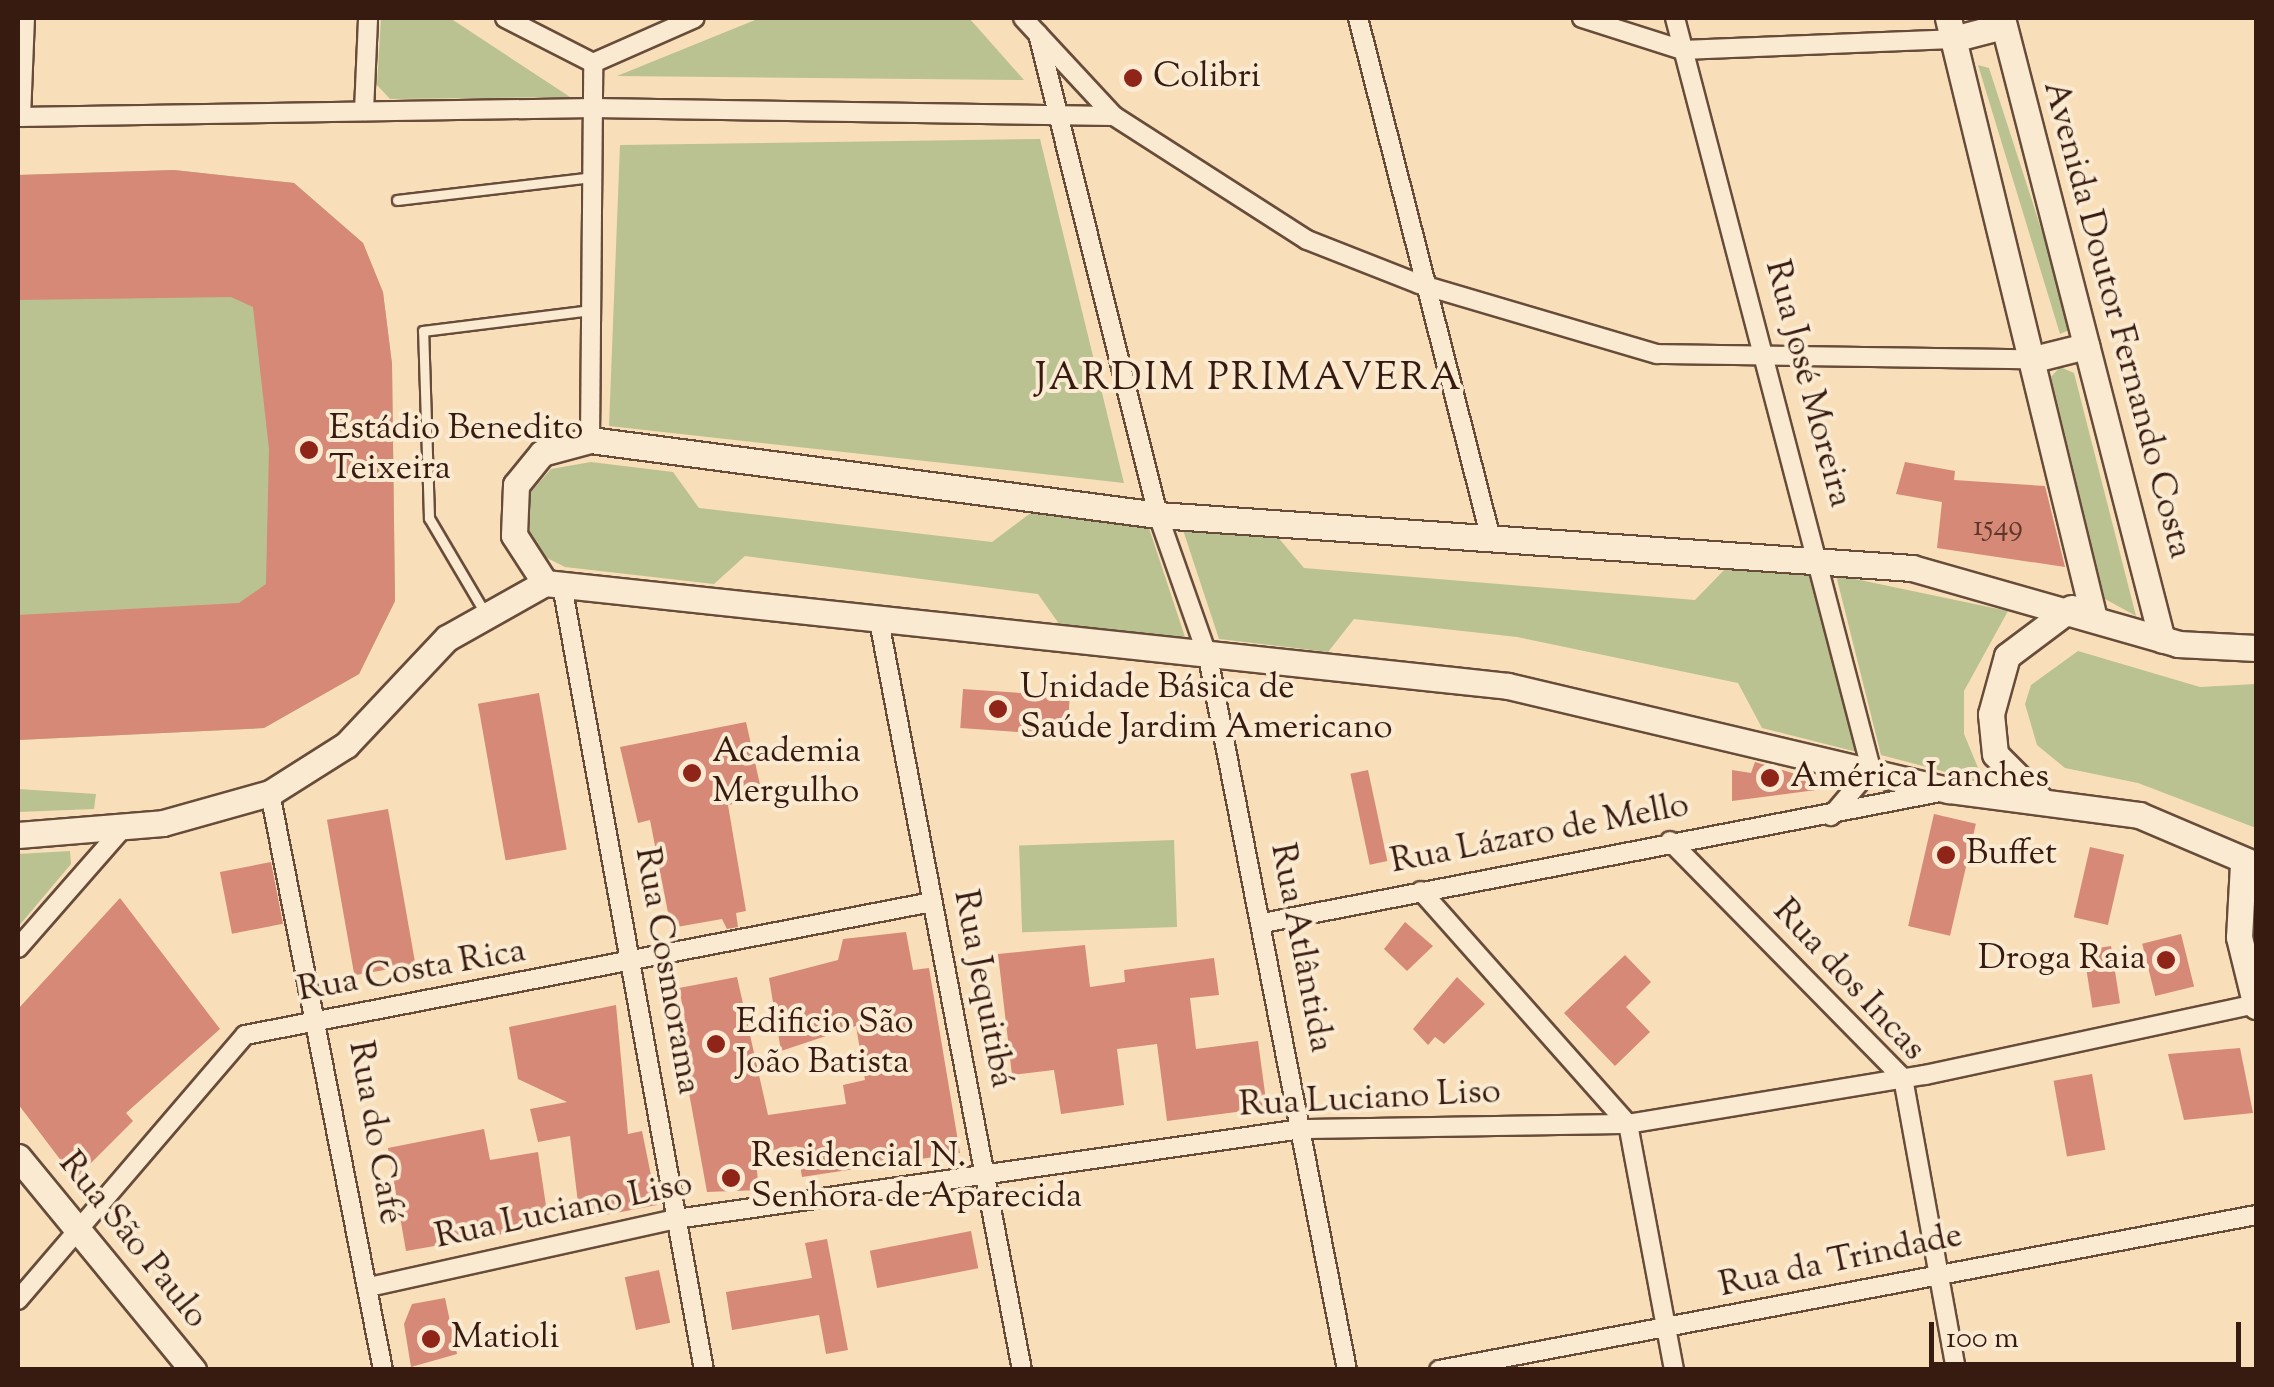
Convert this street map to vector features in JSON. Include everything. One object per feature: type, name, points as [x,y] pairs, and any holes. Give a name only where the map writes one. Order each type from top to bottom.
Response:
[{"type":"main road","points":[[2003,22],[1951,28],[2034,359],[2082,611]]},
{"type":"main road","name":"Avenida Doutor Fernando Costa","points":[[2003,22],[2162,640]]},
{"type":"main road","points":[[2034,359],[2086,346]]},
{"type":"main road","points":[[553,584],[514,535],[516,484],[542,453],[590,440],[1158,515],[1818,557],[1912,568],[2082,611],[2162,640],[2256,648]]},
{"type":"main road","points":[[18,835],[122,829],[270,793],[346,745],[447,638],[484,614],[553,584],[879,622],[1508,686],[1949,790],[2139,815],[2250,864],[2239,937],[2256,1005]]},
{"type":"main road","points":[[2042,802],[1995,754],[1991,714],[2007,656],[2082,611]]},
{"type":"main road","name":"Rua São Paulo","points":[[18,1156],[193,1370]]},
{"type":"street","points":[[25,18],[19,117],[593,108],[1114,116]]},
{"type":"street","points":[[364,111],[368,18]]},
{"type":"street","points":[[505,18],[593,64]]},
{"type":"street","points":[[593,64],[695,18]]},
{"type":"street","points":[[1023,18],[1114,116],[1307,240],[1420,284],[1657,354],[1770,362],[2034,359]]},
{"type":"street","points":[[1358,18],[1420,284],[1491,539]]},
{"type":"street","points":[[1582,18],[1682,50],[1951,28]]},
{"type":"street","name":"Rua José Moreira","points":[[1674,18],[1770,362],[1871,769]]},
{"type":"street","name":"Rua Atlântida","points":[[1038,34],[1158,515],[1208,657],[1263,923],[1347,1370]]},
{"type":"street","points":[[590,440],[593,64]]},
{"type":"street","name":"Rua Cosmorama","points":[[553,584],[632,965],[704,1370]]},
{"type":"street","name":"Rua Jequitibá","points":[[879,622],[1022,1370]]},
{"type":"street","points":[[1832,816],[1871,769]]},
{"type":"street","name":"Rua Lázaro de Mello","points":[[1263,923],[1670,842],[1832,816],[1949,790]]},
{"type":"street","name":"Rua do Café","points":[[270,793],[321,1022],[383,1370]]},
{"type":"street","points":[[18,948],[122,829]]},
{"type":"street","name":"Rua dos Incas","points":[[1670,842],[1902,1078],[1956,1370]]},
{"type":"street","points":[[1421,890],[1628,1124],[1674,1370]]},
{"type":"street","name":"Rua Costa Rica","points":[[18,1300],[245,1035],[632,965],[932,902]]},
{"type":"street","name":"Rua Luciano Liso","points":[[369,1286],[676,1220],[984,1171],[1302,1129],[1628,1124],[1902,1078],[2256,1005]]},
{"type":"street","name":"Rua da Trindade","points":[[1438,1370],[1667,1331],[1938,1274],[2256,1214]]},
{"type":"lane","points":[[397,200],[592,176]]},
{"type":"lane","points":[[484,614],[428,518],[423,331],[592,310]]},
{"type":"green space","points":[[381,18],[450,18],[570,97],[390,99],[377,85]]},
{"type":"green space","points":[[760,18],[969,18],[1024,80],[617,76]]},
{"type":"green space","points":[[1978,65],[1989,68],[2059,284],[2069,330],[2060,334]]},
{"type":"green space","points":[[1040,139],[1124,483],[609,426],[620,145]]},
{"type":"green space","name":"Estádio Benedito Teixeira","points":[[174,170],[294,183],[363,243],[383,293],[392,364],[395,601],[359,674],[264,728],[18,740],[18,175]]},
{"type":"green space","points":[[2060,367],[2074,373],[2136,616],[2105,599],[2051,377]]},
{"type":"green space","points":[[591,462],[673,472],[699,508],[992,542],[1032,512],[1149,528],[1186,640],[1062,628],[1038,594],[745,556],[714,584],[565,567],[541,555],[530,534],[529,494],[551,469]]},
{"type":"green space","points":[[1182,527],[1276,535],[1304,568],[1695,600],[1727,567],[1811,572],[1857,752],[1762,728],[1738,683],[1517,637],[1354,619],[1328,652],[1219,639]]},
{"type":"green space","points":[[1836,575],[2008,611],[1964,691],[1964,734],[1984,782],[1881,755]]},
{"type":"green space","points":[[2078,651],[2200,687],[2256,684],[2256,828],[2138,783],[2065,768],[2037,745],[2025,704],[2031,685]]},
{"type":"green space","points":[[18,789],[96,794],[94,809],[18,812]]},
{"type":"green space","points":[[1174,840],[1177,927],[1022,932],[1019,845]]},
{"type":"green space","points":[[70,851],[71,864],[18,927],[18,854]]},
{"type":"building","name":"Estádio Benedito Teixeira","points":[[174,170],[294,183],[363,243],[383,292],[392,364],[395,601],[359,674],[264,728],[18,740],[18,615],[239,603],[266,584],[269,449],[253,307],[231,297],[18,300],[18,175]]},
{"type":"building","points":[[1905,462],[1955,471],[1954,480],[2045,486],[2065,567],[1937,548],[1942,502],[1896,494]]},
{"type":"building","points":[[963,689],[1070,696],[1067,735],[960,728]]},
{"type":"building","points":[[539,693],[567,850],[506,860],[478,704]]},
{"type":"building","points":[[746,722],[763,798],[728,805],[746,911],[736,913],[738,927],[727,929],[722,919],[671,928],[650,820],[638,823],[620,747]]},
{"type":"building","name":"América Lanches","points":[[1755,762],[1839,787],[1732,801],[1732,770],[1751,773]]},
{"type":"building","points":[[1368,770],[1387,861],[1370,865],[1350,774]]},
{"type":"building","points":[[388,809],[415,965],[354,975],[327,820]]},
{"type":"building","name":"Buffet","points":[[1934,814],[1976,824],[1950,936],[1908,926]]},
{"type":"building","points":[[2090,847],[2124,855],[2108,925],[2074,917]]},
{"type":"building","points":[[271,862],[283,924],[232,934],[220,872]]},
{"type":"building","points":[[120,898],[220,1029],[126,1113],[133,1121],[75,1179],[18,1104],[18,1009]]},
{"type":"building","points":[[1405,922],[1433,946],[1407,971],[1384,949]]},
{"type":"building","points":[[906,932],[913,970],[929,968],[960,1153],[802,1177],[797,1146],[755,1153],[759,1190],[707,1192],[676,1021],[685,1019],[679,988],[737,977],[768,1115],[846,1104],[843,1085],[865,1080],[856,1026],[781,1051],[769,978],[838,960],[843,939]]},
{"type":"building","name":"Droga Raia","points":[[2181,934],[2194,986],[2155,996],[2142,944]]},
{"type":"building","points":[[1085,945],[1090,987],[1125,982],[1124,970],[1214,958],[1219,995],[1190,998],[1196,1049],[1258,1041],[1267,1108],[1167,1121],[1157,1044],[1117,1049],[1124,1105],[1061,1114],[1054,1070],[1012,1075],[998,954]]},
{"type":"building","points":[[2111,946],[2120,1003],[2092,1008],[2083,950]]},
{"type":"building","points":[[1625,955],[1651,982],[1626,1007],[1650,1032],[1615,1066],[1564,1013]]},
{"type":"building","points":[[1457,977],[1485,1004],[1444,1044],[1435,1037],[1428,1045],[1413,1029]]},
{"type":"building","points":[[616,1005],[628,1134],[642,1131],[657,1205],[580,1220],[570,1136],[538,1142],[530,1109],[567,1102],[518,1079],[509,1027]]},
{"type":"building","points":[[2240,1048],[2253,1113],[2184,1120],[2168,1054]]},
{"type":"building","points":[[2092,1074],[2105,1150],[2067,1157],[2054,1081]]},
{"type":"building","points":[[484,1129],[490,1160],[538,1152],[549,1226],[406,1251],[388,1148]]},
{"type":"building","points":[[971,1231],[978,1268],[877,1288],[870,1251]]},
{"type":"building","points":[[827,1239],[848,1350],[826,1354],[819,1315],[732,1330],[726,1292],[812,1278],[805,1243]]},
{"type":"building","points":[[659,1270],[670,1323],[636,1330],[625,1277]]},
{"type":"building","name":"Matioli","points":[[445,1298],[457,1354],[411,1367],[404,1324],[412,1304]]},
{"type":"place","name":"Colibri","points":[[1133,78]]},
{"type":"place","name":"Estádio Benedito Teixeira","points":[[309,450]]},
{"type":"place","name":"Unidade Básica de Saúde Jardim Americano","points":[[998,709]]},
{"type":"place","name":"Academia Mergulho","points":[[692,773]]},
{"type":"place","name":"América Lanches","points":[[1770,778]]},
{"type":"place","name":"Buffet","points":[[1946,855]]},
{"type":"place","name":"Droga Raia","points":[[2166,960]]},
{"type":"place","name":"Edificio São João Batista","points":[[716,1044]]},
{"type":"place","name":"Residencial N. Senhora de Aparecida","points":[[731,1178]]},
{"type":"place","name":"Matioli","points":[[431,1339]]},
{"type":"district","name":"JARDIM PRIMAVERA","points":[[1249,381]]}]
